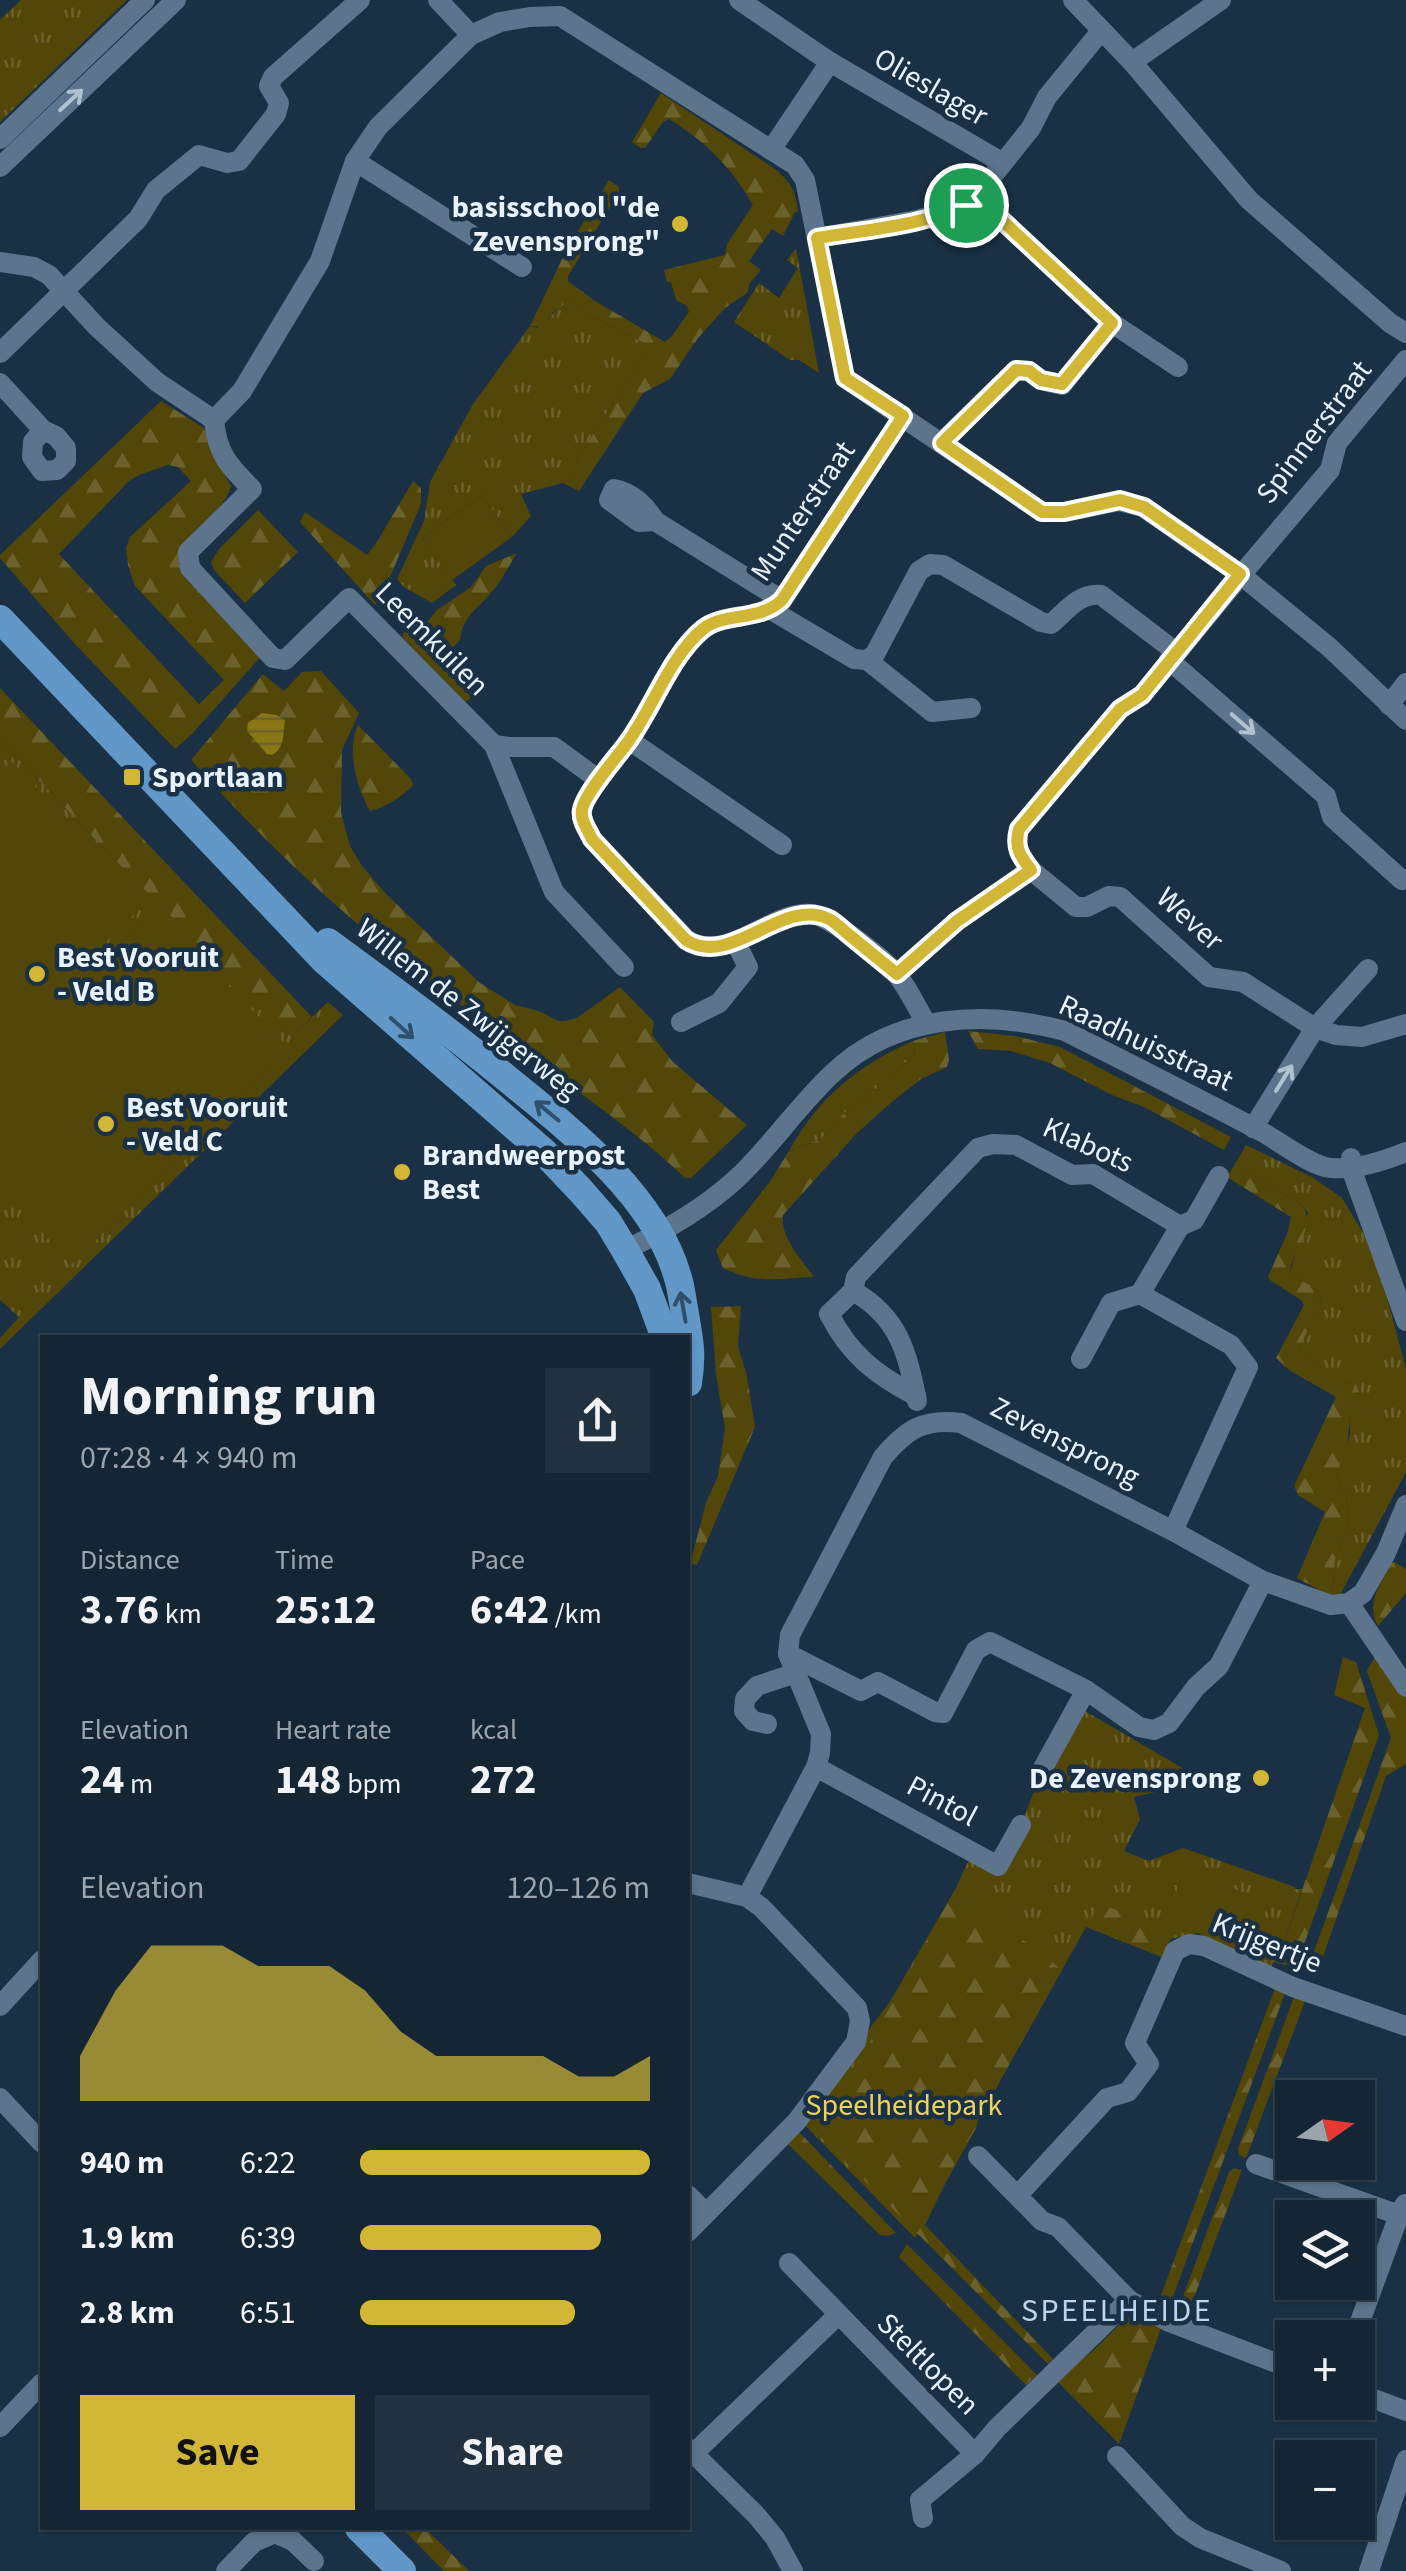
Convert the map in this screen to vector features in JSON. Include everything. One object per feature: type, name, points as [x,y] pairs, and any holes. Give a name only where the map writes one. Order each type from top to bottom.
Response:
[{"type":"main road","name":"Willem de Zwijgerweg","points":[[0,618],[325,961],[544,1152],[608,1222],[647,1289],[664,1335]]},
{"type":"main road","name":"Willem de Zwijgerweg","points":[[281,912],[298,920],[408,1000],[565,1126],[605,1163],[636,1199],[658,1234],[678,1276],[688,1335]]},
{"type":"main road","name":"Willem de Zwijgerweg","points":[[690,1345],[690,1370]]},
{"type":"main road","points":[[361,2530],[402,2571]]},
{"type":"street","points":[[0,139],[146,0]]},
{"type":"street","points":[[0,167],[176,0]]},
{"type":"street","points":[[0,352],[138,219],[156,190],[199,156],[239,162],[276,114],[279,104],[268,86],[273,77],[360,0]]},
{"type":"street","points":[[438,0],[471,34]]},
{"type":"street","name":"Olieslager","points":[[739,0],[830,62],[1003,163]]},
{"type":"street","points":[[1073,0],[1132,62],[1249,200],[1406,333]]},
{"type":"street","points":[[1132,62],[1221,0]]},
{"type":"street","points":[[0,262],[34,266],[49,275],[97,327],[157,382],[214,420],[242,391],[320,261],[354,161],[378,127],[471,34],[500,22],[565,8],[795,165],[806,180],[845,378],[1042,512],[1064,512],[1120,500],[1144,507],[1240,574],[1329,647],[1406,720]]},
{"type":"street","points":[[817,238],[936,216],[966,205],[1031,128],[1047,97],[1101,31]]},
{"type":"street","name":"Olieslager","points":[[771,150],[830,62]]},
{"type":"street","points":[[354,161],[522,267]]},
{"type":"street","points":[[976,196],[1112,323],[1178,367]]},
{"type":"street","points":[[942,443],[1016,370],[1062,384],[1112,323]]},
{"type":"street","name":"Spinnerstraat","points":[[1031,870],[1020,856],[1016,841],[1019,829],[1120,709],[1142,695],[1330,470],[1337,443],[1406,360]]},
{"type":"street","points":[[0,383],[43,430]]},
{"type":"street","name":"Munterstraat","points":[[903,416],[776,605],[708,625],[692,639],[582,808],[582,820],[592,839],[694,945],[736,941],[790,917],[809,913],[830,919],[897,974],[926,1024]]},
{"type":"street","name":"Leemkuilen","points":[[214,420],[216,440],[228,464],[252,488],[188,552],[190,568],[273,658],[285,660],[349,598],[494,745],[554,892],[624,967]]},
{"type":"street","points":[[655,521],[854,659],[867,660],[932,712],[971,708]]},
{"type":"street","points":[[867,660],[875,654],[919,571],[930,564],[943,565],[1041,622],[1051,624],[1080,598],[1101,595],[1326,796],[1332,817],[1402,880],[1406,879]]},
{"type":"street","points":[[1390,704],[1406,683]]},
{"type":"street","points":[[629,740],[782,845]]},
{"type":"street","points":[[494,745],[554,747],[600,780]]},
{"type":"street","points":[[897,974],[957,921],[1031,870]]},
{"type":"street","name":"Wever","points":[[1031,870],[1076,907],[1088,908],[1109,896],[1120,896],[1209,977],[1243,982],[1315,1028],[1362,1037],[1406,1024]]},
{"type":"street","points":[[682,1022],[718,1003],[748,967],[736,941]]},
{"type":"street","points":[[1253,1128],[1315,1028],[1368,969]]},
{"type":"street","name":"Raadhuisstraat","points":[[625,1250],[704,1205],[737,1179],[834,1072],[858,1053],[893,1034],[926,1024],[965,1019],[1000,1018],[1066,1030],[1314,1164],[1328,1168],[1406,1152]]},
{"type":"street","name":"Raadhuisstraat","points":[[1351,1163],[1406,1142]]},
{"type":"street","name":"Klabots","points":[[916,1396],[862,1362],[829,1314],[853,1291],[856,1277],[978,1148],[1016,1144],[1072,1174],[1094,1174],[1180,1226]]},
{"type":"street","points":[[1351,1163],[1406,1321]]},
{"type":"street","points":[[1081,1360],[1111,1304],[1140,1294],[1180,1226],[1194,1220],[1218,1176]]},
{"type":"street","points":[[747,1897],[820,1753],[821,1734],[792,1664],[790,1635],[883,1457],[899,1438],[921,1424],[909,1362],[894,1328],[874,1303],[853,1291]]},
{"type":"street","points":[[1140,1294],[1230,1345],[1248,1368],[1173,1531]]},
{"type":"street","name":"Zevensprong","points":[[921,1424],[940,1420],[961,1423],[1263,1581],[1331,1605],[1349,1602]]},
{"type":"street","points":[[1406,1505],[1396,1554],[1363,1593],[1349,1602],[1406,1687]]},
{"type":"street","points":[[792,1664],[861,1692],[878,1682],[942,1712],[976,1650],[990,1642],[1086,1690],[1139,1727],[1154,1730],[1169,1723],[1196,1687],[1219,1666],[1263,1581]]},
{"type":"street","points":[[767,1724],[753,1721],[744,1711],[744,1699],[792,1664]]},
{"type":"street","points":[[1044,1768],[1086,1690]]},
{"type":"street","name":"Pintol","points":[[816,1767],[998,1866],[1021,1825]]},
{"type":"street","points":[[690,1883],[747,1897],[761,1908],[857,2008],[860,2021],[856,2042],[797,2120],[690,2230]]},
{"type":"street","name":"Krijgertje","points":[[1018,2194],[1107,2098],[1128,2092],[1149,2064],[1135,2043],[1175,1951],[1188,1944],[1204,1946],[1293,1987],[1406,2026]]},
{"type":"street","points":[[0,2006],[40,1962]]},
{"type":"street","points":[[0,2098],[40,2141]]},
{"type":"street","points":[[978,2156],[1042,2221],[1058,2227],[1128,2300],[1169,2322],[1275,2363]]},
{"type":"street","points":[[1256,2164],[1402,2209],[1361,2320]]},
{"type":"street","points":[[690,2197],[706,2213]]},
{"type":"street","name":"Steltlopen","points":[[789,2263],[975,2454]]},
{"type":"street","name":"Steltlopen","points":[[923,2518],[920,2500],[975,2454],[1128,2300]]},
{"type":"street","name":"Steltlopen","points":[[690,2451],[838,2315]]},
{"type":"street","points":[[0,2427],[40,2385]]},
{"type":"street","points":[[1375,2399],[1406,2411]]},
{"type":"street","points":[[690,2451],[775,2538],[793,2571]]},
{"type":"street","points":[[1117,2456],[1182,2526],[1270,2569]]},
{"type":"street","points":[[1369,2571],[1406,2460]]},
{"type":"street","points":[[226,2571],[254,2542],[276,2533],[293,2540],[314,2561]]},
{"type":"green space","points":[[21,0],[127,0],[0,122],[0,20]]},
{"type":"green space","points":[[661,93],[775,169],[792,187],[798,212],[783,236],[772,229],[749,261],[761,270],[747,293],[725,308],[698,338],[670,379],[643,393],[579,491],[563,483],[580,473],[576,461],[646,355],[646,347],[569,301],[555,310],[542,327],[530,326],[566,251],[609,180],[619,187],[619,192],[568,281],[665,342],[689,312],[687,306],[676,300],[664,270],[725,255],[727,244],[753,205],[717,156],[669,119],[645,148],[632,142]]},
{"type":"green space","points":[[796,248],[819,373],[799,360],[790,360],[734,322],[759,283],[779,298],[798,268],[787,260]]},
{"type":"green space","points":[[569,301],[644,343],[646,355],[576,461],[581,473],[563,483],[521,494],[531,516],[512,537],[482,495],[422,538],[456,585],[432,603],[397,579],[424,521],[430,482],[473,404],[530,326],[537,328]]},
{"type":"green space","points":[[161,401],[204,428],[231,486],[219,507],[182,547],[181,569],[263,654],[175,749],[75,644],[0,555]],"holes":[[[168,465],[178,467],[191,481],[130,537],[126,548],[135,586],[224,680],[199,704],[59,554],[129,481]]]},
{"type":"green space","points":[[413,481],[421,488],[421,504],[375,605],[300,522],[305,512],[367,555]]},
{"type":"green space","points":[[482,495],[512,537],[452,580],[422,538]]},
{"type":"green space","points":[[258,510],[298,552],[245,603],[211,562]]},
{"type":"green space","points":[[517,553],[494,589],[467,620],[460,640],[447,656],[449,672],[468,683],[472,696],[466,702],[402,637],[405,630],[416,636],[437,610],[471,587],[486,566]]},
{"type":"green space","points":[[321,671],[359,713],[342,750],[341,813],[350,846],[362,866],[480,983],[515,1005],[565,1021],[577,1018],[620,987],[654,1022],[652,1035],[673,1062],[747,1125],[691,1178],[685,1178],[620,1123],[354,921],[297,870],[191,760],[263,674],[284,691],[302,672]]},
{"type":"green space","points":[[0,688],[312,1017],[292,1037],[0,739]]},
{"type":"green space","points":[[358,725],[413,785],[393,801],[370,811],[355,769],[353,745]]},
{"type":"green space","points":[[0,739],[292,1037],[328,1002],[343,1015],[0,1349],[0,1338],[19,1317],[0,1300]]},
{"type":"green space","name":"Best Vooruit - Veld B","points":[[11,761],[147,902],[0,1045],[0,772]]},
{"type":"green space","name":"Best Vooruit - Veld C","points":[[154,910],[288,1047],[72,1264],[0,1187],[0,1061]]},
{"type":"green space","points":[[968,1031],[1015,1036],[1060,1047],[1231,1137],[1224,1150],[1050,1063],[1011,1051],[978,1049]]},
{"type":"green space","points":[[945,1032],[947,1067],[921,1079],[857,1133],[783,1215],[788,1240],[814,1277],[758,1279],[723,1268],[716,1250],[789,1151],[821,1139],[850,1107],[915,1054],[913,1041]]},
{"type":"green space","points":[[913,1041],[915,1054],[850,1107],[821,1139],[789,1151],[813,1115],[841,1085],[874,1061]]},
{"type":"green space","points":[[1246,1145],[1312,1177],[1342,1198],[1370,1244],[1406,1369],[1406,1472],[1340,1595],[1332,1597],[1335,1560],[1349,1522],[1346,1496],[1336,1473],[1350,1435],[1355,1401],[1350,1383],[1329,1373],[1299,1349],[1321,1300],[1317,1291],[1290,1272],[1308,1213],[1302,1205],[1235,1164]]},
{"type":"green space","points":[[1235,1164],[1302,1205],[1306,1229],[1290,1272],[1317,1291],[1321,1301],[1299,1349],[1356,1388],[1358,1397],[1347,1445],[1336,1473],[1346,1496],[1349,1523],[1335,1560],[1332,1597],[1297,1578],[1325,1512],[1298,1495],[1294,1486],[1336,1397],[1276,1358],[1304,1305],[1268,1277],[1291,1217],[1227,1177]]},
{"type":"green space","points":[[741,1306],[738,1346],[755,1427],[697,1565],[690,1564],[706,1503],[718,1476],[725,1428],[711,1307]]},
{"type":"green space","points":[[1394,1562],[1406,1569],[1406,1593],[1378,1626],[1374,1602]]},
{"type":"green space","points":[[1377,1653],[1406,1694],[1406,1764],[1386,1776],[1317,1974],[1307,1971],[1391,1738],[1367,1671]]},
{"type":"green space","points":[[1343,1657],[1356,1662],[1379,1735],[1296,1967],[1277,1963],[1365,1708],[1334,1695]]},
{"type":"green space","name":"Speelheidepark","points":[[1080,1708],[1184,1769],[1178,1787],[1134,1797],[1140,1819],[1124,1851],[1149,1861],[1183,1848],[1302,1889],[1277,1963],[1273,1962],[1270,1971],[1198,1933],[1170,1939],[1162,1957],[1086,1927],[915,2238],[801,2121],[891,2000],[971,1855],[998,1868],[1021,1825],[1043,1768]]},
{"type":"green space","points":[[1183,1872],[1269,1901],[1256,1939],[1170,1910]]},
{"type":"green space","points":[[956,1888],[1062,1970],[958,2157],[925,2225],[1053,2359],[1048,2364],[807,2123],[861,2058]]},
{"type":"green space","points":[[1103,1905],[1176,1933],[1162,1957],[1086,1926]]},
{"type":"green space","points":[[1277,1983],[1287,1988],[1168,2310],[1157,2306]]},
{"type":"green space","points":[[1297,1989],[1308,1993],[1246,2158],[1239,2155]]},
{"type":"green space","points":[[799,2132],[896,2233],[880,2235],[788,2144]]},
{"type":"green space","points":[[1234,2168],[1242,2170],[1187,2316],[1177,2313],[1229,2172]]},
{"type":"green space","points":[[907,2244],[1037,2375],[1026,2385],[899,2257]]},
{"type":"green space","points":[[1136,2313],[1163,2323],[1119,2444],[1055,2379]]},
{"type":"green space","points":[[404,2530],[427,2530],[469,2571],[444,2571]]},
{"type":"shaded area","points":[[262,713],[285,720],[281,745],[272,755],[247,731],[248,723]]},
{"type":"place","name":"basisschool \"de Zevensprong\"","points":[[680,224]]},
{"type":"place","name":"Sportlaan","points":[[132,777]]},
{"type":"place","name":"Best Vooruit - Veld B","points":[[37,974]]},
{"type":"place","name":"Best Vooruit - Veld C","points":[[106,1124]]},
{"type":"place","name":"Brandweerpost Best","points":[[402,1172]]},
{"type":"place","name":"De Zevensprong","points":[[1261,1778]]},
{"type":"district","name":"SPEELHEIDE","points":[[1117,2311]]},
{"type":"route","points":[[976,196],[1112,323],[1062,384],[1016,370],[942,443],[1042,512],[1064,512],[1120,500],[1144,507],[1240,574],[1142,695],[1120,709],[1019,829],[1016,841],[1020,856],[1031,870],[957,921],[897,974],[830,919],[809,913],[790,917],[736,941],[694,945],[592,839],[582,820],[582,808],[692,639],[708,625],[771,610],[782,600],[903,416],[845,378],[817,238],[936,216],[966,205],[976,196]]}]
